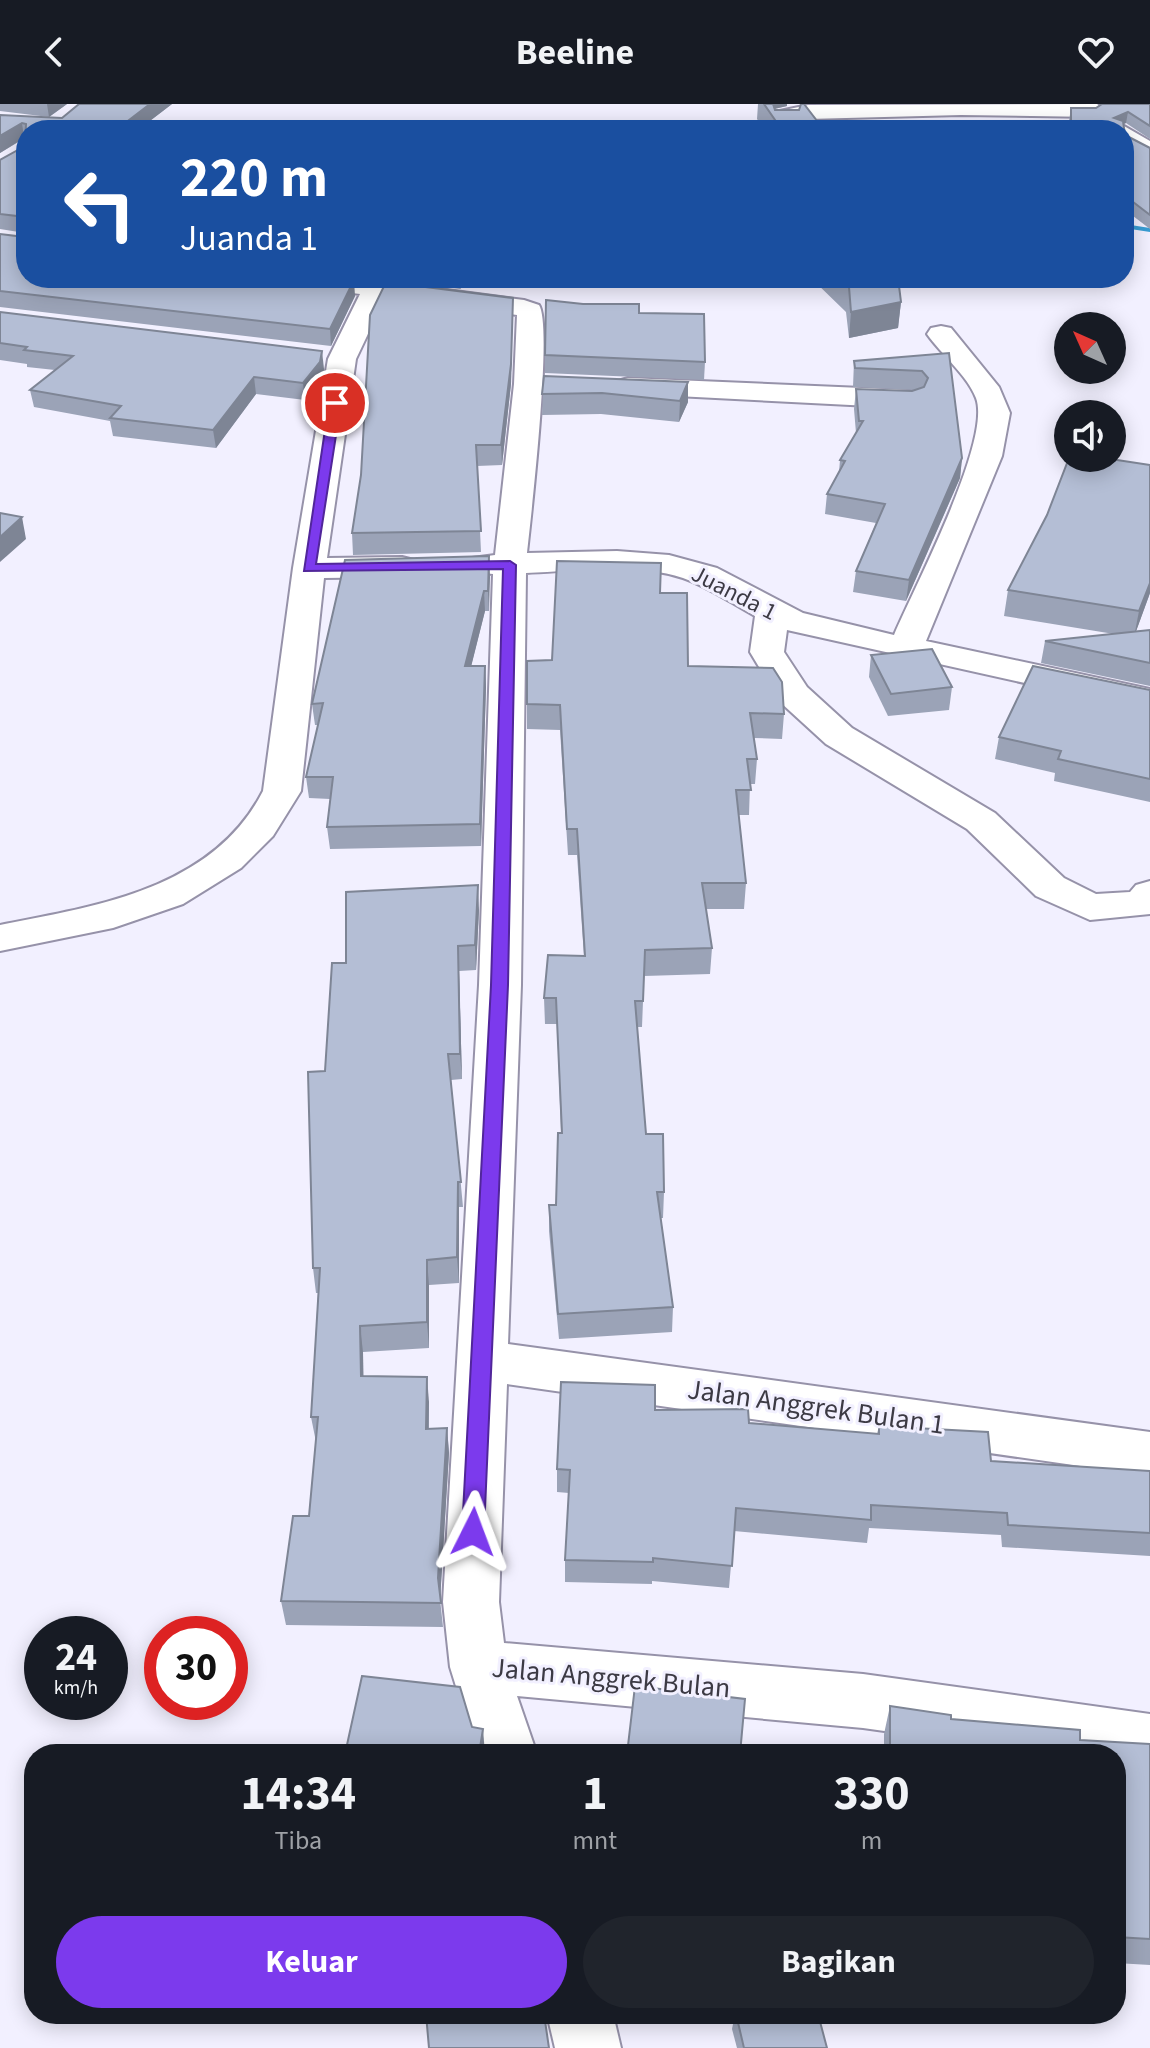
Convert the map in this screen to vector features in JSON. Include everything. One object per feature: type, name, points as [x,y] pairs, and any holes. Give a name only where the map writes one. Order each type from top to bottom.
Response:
[{"type":"street","points":[[784,120],[783,117],[790,114],[883,110],[1090,107],[1107,120]]},
{"type":"street","points":[[883,110],[890,120]]},
{"type":"street","points":[[0,938],[158,900],[224,860],[268,817],[282,791],[309,568],[326,358],[376,288]]},
{"type":"street","name":"Jalan Anggrek Bulan","points":[[376,288],[529,310],[542,384],[510,565],[500,985],[471,1602],[479,1667],[863,1701],[1150,1741]]},
{"type":"street","points":[[906,647],[987,456],[995,413],[989,393],[941,334]]},
{"type":"street","points":[[596,386],[909,399]]},
{"type":"street","name":"Juanda 1","points":[[309,568],[647,562],[681,567],[696,571],[772,614],[807,626],[1150,700]]},
{"type":"street","points":[[772,614],[767,652],[793,694],[839,736],[981,821],[1050,887],[1090,907],[1141,904],[1150,894]]},
{"type":"street","name":"Jalan Anggrek Bulan 1","points":[[481,1360],[1150,1454]]},
{"type":"street","points":[[479,1667],[504,1744]]},
{"type":"street","points":[[582,2024],[588,2048]]},
{"type":"building","points":[[79,104],[150,104],[129,120],[16,120],[16,127],[0,136],[0,115],[62,118]]},
{"type":"building","points":[[764,104],[773,104],[775,110],[799,110],[804,104],[816,120],[775,120]]},
{"type":"building","points":[[1102,104],[1150,104],[1150,126],[1128,112],[1114,118],[1120,120],[1071,120],[1071,108],[1096,108]]},
{"type":"building","points":[[1134,140],[1150,148],[1150,215],[1134,203]]},
{"type":"building","points":[[16,151],[16,216],[0,214],[0,160]]},
{"type":"building","points":[[0,234],[16,236],[16,288],[350,288],[330,329],[0,291]]},
{"type":"building","points":[[383,288],[434,288],[513,298],[511,364],[501,445],[476,445],[481,531],[352,533],[361,475],[370,315]]},
{"type":"building","points":[[849,288],[899,288],[901,302],[851,312]]},
{"type":"building","points":[[546,300],[583,304],[639,304],[639,313],[704,314],[705,362],[545,355]]},
{"type":"building","points":[[0,312],[322,351],[320,362],[303,383],[254,377],[213,430],[110,418],[121,406],[30,390],[73,356],[24,350],[27,347],[0,343]]},
{"type":"building","points":[[949,353],[962,458],[909,580],[856,571],[885,504],[827,494],[845,461],[840,460],[863,421],[859,421],[856,389],[912,391],[924,387],[928,378],[922,371],[855,368],[854,361]]},
{"type":"building","points":[[544,376],[688,382],[680,401],[602,393],[542,394]]},
{"type":"building","points":[[1126,461],[1150,465],[1150,583],[1139,611],[1008,590],[1047,515],[1064,472],[1126,472]]},
{"type":"building","points":[[0,513],[22,517],[0,537]]},
{"type":"building","points":[[489,556],[488,591],[484,591],[465,666],[485,666],[480,824],[327,827],[333,777],[306,777],[323,703],[312,704],[345,560]]},
{"type":"building","points":[[557,561],[661,563],[660,593],[687,593],[688,666],[773,668],[782,682],[784,714],[750,713],[757,759],[747,759],[751,790],[736,790],[746,883],[702,883],[712,948],[645,950],[643,1001],[635,1001],[646,1134],[663,1134],[664,1192],[657,1192],[673,1307],[558,1314],[549,1205],[556,1205],[558,1133],[562,1133],[556,998],[544,998],[548,955],[585,956],[577,829],[567,829],[560,705],[527,704],[527,661],[552,660]]},
{"type":"building","points":[[1150,630],[1150,663],[1045,641]]},
{"type":"building","points":[[932,649],[952,687],[891,694],[871,655]]},
{"type":"building","points":[[1033,666],[1150,690],[1150,779],[1058,759],[1061,751],[999,737]]},
{"type":"building","points":[[478,885],[475,945],[458,946],[460,1054],[448,1054],[461,1182],[458,1182],[457,1257],[427,1260],[427,1322],[360,1326],[361,1376],[427,1377],[426,1429],[447,1428],[438,1578],[441,1603],[281,1601],[293,1516],[309,1516],[318,1417],[311,1417],[320,1268],[313,1268],[308,1072],[325,1071],[332,963],[346,963],[346,892]]},
{"type":"building","points":[[561,1382],[655,1385],[655,1410],[748,1409],[749,1423],[879,1434],[879,1426],[988,1432],[991,1461],[1150,1471],[1150,1533],[1008,1525],[1007,1513],[871,1505],[871,1520],[736,1508],[732,1566],[653,1558],[653,1562],[565,1560],[570,1470],[557,1469]]},
{"type":"building","points":[[362,1676],[460,1687],[472,1727],[483,1729],[481,1744],[347,1744]]},
{"type":"building","points":[[635,1686],[745,1699],[741,1744],[628,1744]]},
{"type":"building","points":[[890,1706],[951,1715],[951,1719],[1080,1730],[1080,1740],[1150,1744],[1150,1939],[1126,1938],[1126,1744],[890,1744]]},
{"type":"building","points":[[427,2024],[545,2024],[549,2048],[429,2048]]},
{"type":"building","points":[[738,2024],[821,2024],[827,2048],[744,2048]]},
{"type":"waterway","points":[[1134,228],[1150,230]]},
{"type":"route","points":[[335,403],[309,568],[510,565],[500,985],[473,1532]]}]
